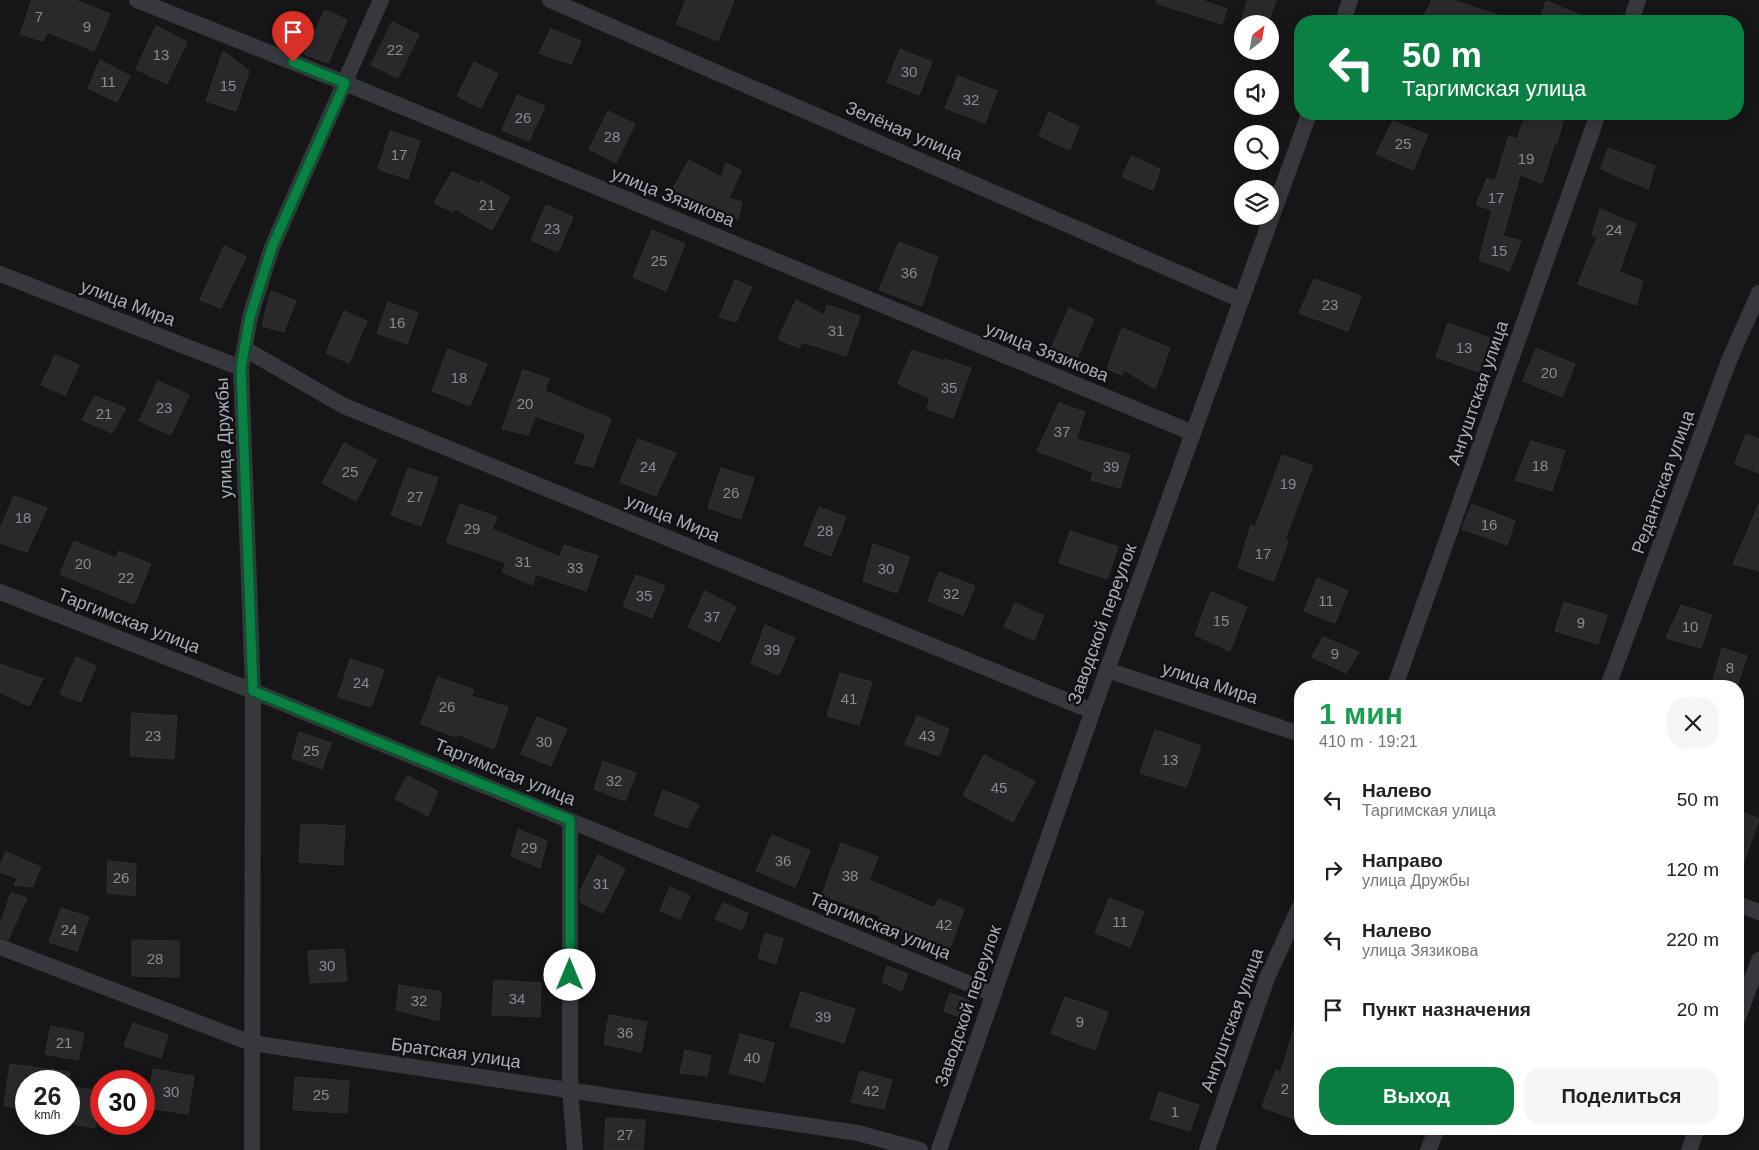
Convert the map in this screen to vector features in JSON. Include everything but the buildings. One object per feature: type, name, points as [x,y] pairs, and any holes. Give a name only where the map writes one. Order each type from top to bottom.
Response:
[{"type":"street","name":"улица Зязикова","points":[[137,0],[345,83],[1193,433]]},
{"type":"street","name":"улица Дружбы","points":[[252,1150],[253,691],[241,368],[250,317],[272,247],[381,0]]},
{"type":"street","name":"Зелёная улица","points":[[550,0],[1241,300]]},
{"type":"street","points":[[1344,15],[1350,0]]},
{"type":"street","points":[[1632,15],[1638,0]]},
{"type":"street","name":"Заводской переулок","points":[[939,1150],[1092,711],[1307,120]]},
{"type":"street","name":"Ангуштская улица","points":[[1397,680],[1596,120]]},
{"type":"street","name":"улица Мира","points":[[0,274],[241,368]]},
{"type":"street","name":"Редантская улица","points":[[1610,680],[1730,358],[1759,293]]},
{"type":"street","name":"улица Мира","points":[[245,349],[344,406],[1092,711]]},
{"type":"street","name":"Таргимская улица","points":[[0,592],[253,691],[994,994]]},
{"type":"street","name":"улица Мира","points":[[1107,670],[1294,732]]},
{"type":"street","points":[[570,820],[570,1090],[575,1150]]},
{"type":"street","points":[[1744,906],[1759,912]]},
{"type":"street","name":"Ангуштская улица","points":[[1207,1150],[1266,978],[1294,919]]},
{"type":"street","name":"Братская улица","points":[[0,947],[251,1043],[858,1133],[920,1150]]},
{"type":"street","points":[[1744,1001],[1759,960]]},
{"type":"street","points":[[1428,1150],[1434,1135]]},
{"type":"street","points":[[1689,1150],[1695,1135]]},
{"type":"route","points":[[293,62],[345,83],[272,247],[250,317],[241,368],[253,691],[570,820],[570,975]]}]
